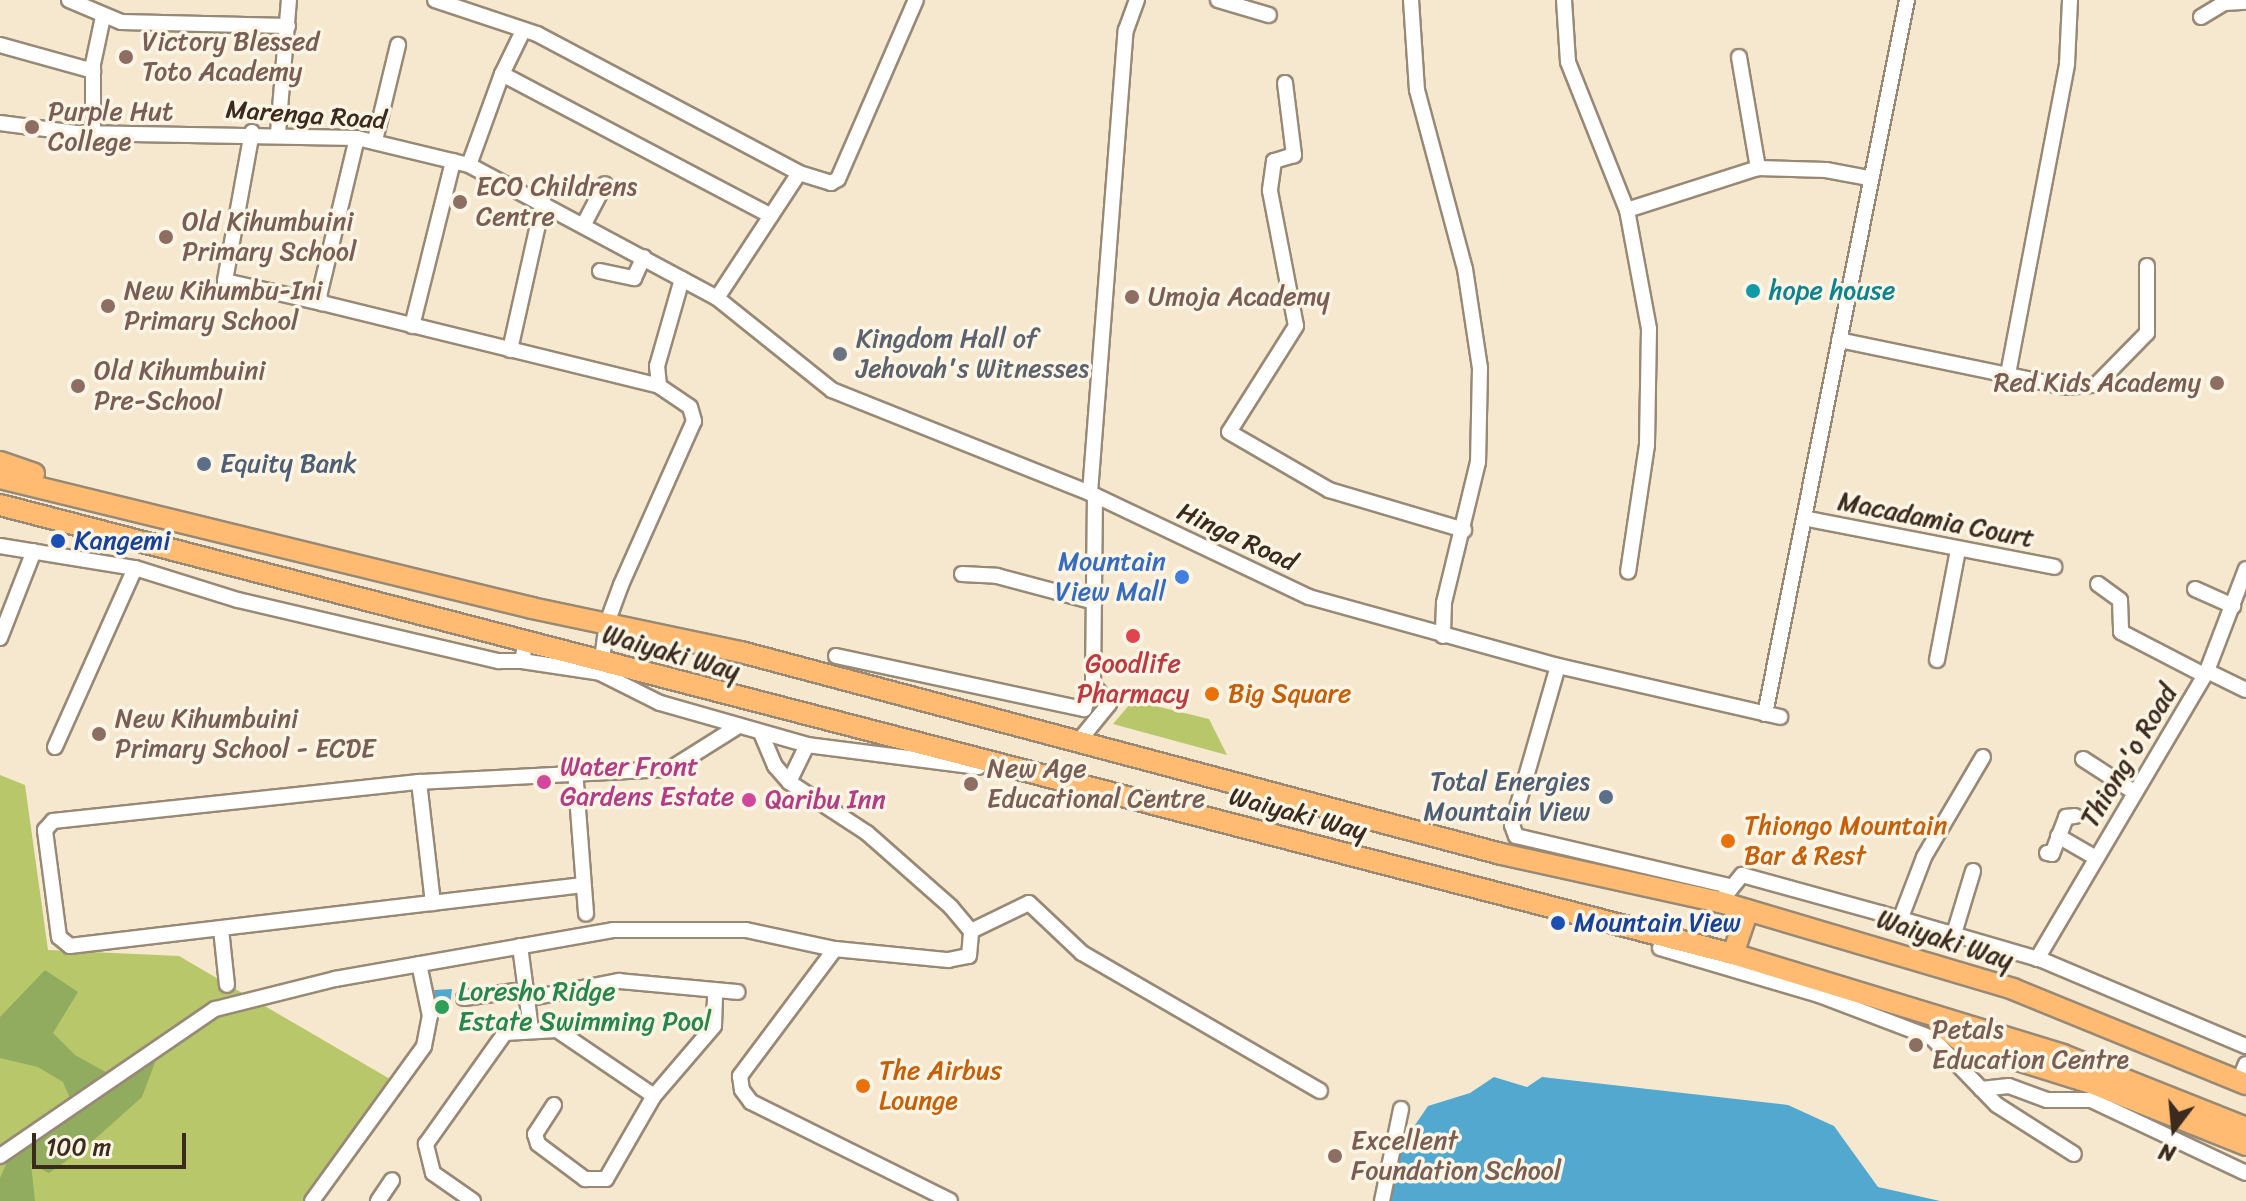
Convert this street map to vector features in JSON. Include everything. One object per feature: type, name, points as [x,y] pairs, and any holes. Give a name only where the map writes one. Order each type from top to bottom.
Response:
[{"type":"highway","name":"Waiyaki Way","points":[[0,462],[127,507]]},
{"type":"highway","name":"Waiyaki Way","points":[[0,478],[289,549],[741,652],[1078,742],[1537,853],[1724,894],[1748,910],[2013,989],[2244,1076]]},
{"type":"highway","name":"Waiyaki Way","points":[[0,505],[526,640],[600,666],[1733,954],[2063,1055],[2246,1128]]},
{"type":"highway","points":[[0,518],[69,522]]},
{"type":"highway","points":[[282,577],[289,549]]},
{"type":"highway","points":[[1733,954],[1748,910]]},
{"type":"highway","points":[[1928,1015],[1963,1043],[2091,1083],[2246,1145]]},
{"type":"street","points":[[69,0],[103,17],[165,25],[288,26]]},
{"type":"street","points":[[278,133],[289,0]]},
{"type":"street","points":[[435,0],[574,52],[799,173],[831,183],[838,179],[916,0]]},
{"type":"street","points":[[1078,742],[1084,709],[1093,685],[1093,495],[1126,30],[1137,0]]},
{"type":"street","points":[[1218,0],[1269,15]]},
{"type":"street","points":[[1411,0],[1417,90],[1478,335],[1478,462],[1444,603],[1443,636]]},
{"type":"street","points":[[1564,0],[1575,86],[1627,210],[1649,329],[1652,382],[1628,572]]},
{"type":"street","points":[[1808,519],[1869,178],[1907,0]]},
{"type":"street","points":[[2008,374],[2067,64],[2070,0]]},
{"type":"street","points":[[2201,17],[2224,3],[2246,2]]},
{"type":"street","points":[[93,133],[93,71],[103,17]]},
{"type":"street","points":[[469,165],[502,74],[523,31]]},
{"type":"street","points":[[0,45],[93,71]]},
{"type":"street","points":[[375,140],[398,45]]},
{"type":"street","points":[[1739,57],[1758,168]]},
{"type":"street","points":[[502,74],[771,216]]},
{"type":"street","points":[[1285,83],[1294,155],[1274,161],[1270,191],[1296,326],[1229,432],[1329,490],[1464,530]]},
{"type":"street","name":"Marenga Road","points":[[0,123],[93,133],[252,132],[375,140],[469,165],[717,298]]},
{"type":"street","points":[[252,132],[225,281],[659,386],[690,407],[693,426],[607,623],[600,666]]},
{"type":"street","points":[[322,303],[319,296],[357,138]]},
{"type":"street","points":[[412,326],[453,161]]},
{"type":"street","points":[[1627,210],[1758,168],[1826,170],[1869,178]]},
{"type":"street","points":[[717,298],[799,173]]},
{"type":"street","points":[[584,224],[605,184]]},
{"type":"street","points":[[510,350],[543,202]]},
{"type":"street","points":[[600,271],[634,278],[644,257]]},
{"type":"street","points":[[1839,340],[2081,388],[2108,377],[2147,333],[2147,266]]},
{"type":"street","points":[[659,386],[657,366],[682,279]]},
{"type":"street","name":"Hinga Road","points":[[717,298],[832,390],[1093,495],[1309,597],[1558,666],[1773,716],[1808,519]]},
{"type":"street","name":"Macadamia Court","points":[[1808,519],[2054,567]]},
{"type":"street","points":[[0,546],[135,568],[418,644],[522,661],[600,666],[652,700],[807,745],[1026,773]]},
{"type":"street","points":[[1937,660],[1958,550]]},
{"type":"street","points":[[0,638],[34,551]]},
{"type":"street","points":[[55,747],[135,568]]},
{"type":"street","name":"Thiong'o Road","points":[[2037,959],[2206,673],[2246,569]]},
{"type":"street","points":[[962,574],[997,576],[1095,602]]},
{"type":"street","points":[[2098,584],[2120,600],[2121,632],[2246,690]]},
{"type":"street","points":[[2195,589],[2233,606]]},
{"type":"street","points":[[522,661],[526,640]]},
{"type":"street","points":[[836,656],[1084,709]]},
{"type":"street","points":[[1537,853],[1516,836],[1512,825],[1558,666]]},
{"type":"street","points":[[1078,742],[1109,704],[1093,685]]},
{"type":"street","points":[[583,885],[70,946],[59,937],[45,830],[53,821],[419,782],[575,770],[679,767],[737,727]]},
{"type":"street","points":[[0,1156],[215,1009],[419,964],[613,930],[746,930],[835,949],[960,960],[972,952],[971,931],[867,833],[789,782],[775,766],[761,733]]},
{"type":"street","points":[[789,782],[807,745]]},
{"type":"street","points":[[1900,920],[1924,857],[1983,757]]},
{"type":"street","points":[[2083,759],[2134,792]]},
{"type":"street","points":[[575,770],[586,914]]},
{"type":"street","points":[[419,782],[433,903]]},
{"type":"street","points":[[2047,853],[2052,854],[2066,817],[2075,816]]},
{"type":"street","points":[[2058,836],[2096,858]]},
{"type":"street","points":[[1953,937],[1973,871]]},
{"type":"street","points":[[1724,894],[1742,875],[2037,959],[2246,1046]]},
{"type":"street","points":[[971,931],[1029,903],[1082,953],[1320,1091]]},
{"type":"street","points":[[221,929],[227,985]]},
{"type":"street","points":[[515,947],[526,1031]]},
{"type":"street","points":[[1660,948],[1893,1020],[1932,1038],[1997,1105],[2074,1154]]},
{"type":"street","points":[[835,949],[740,1076],[742,1090],[751,1102],[932,1197],[950,1201]]},
{"type":"street","points":[[312,1201],[424,1046],[430,1016],[419,964]]},
{"type":"street","points":[[464,998],[521,995],[619,981],[737,992]]},
{"type":"street","points":[[554,1105],[535,1139],[585,1179],[599,1182],[606,1179],[654,1096],[714,1026],[715,991]]},
{"type":"street","points":[[473,1201],[433,1173],[426,1157],[428,1138],[499,1037],[526,1031],[562,1033],[654,1096]]},
{"type":"street","points":[[1981,1089],[2009,1086],[2047,1100],[2091,1100],[2246,1173]]},
{"type":"street","points":[[1382,1201],[1401,1109]]},
{"type":"street","points":[[379,1200],[392,1180]]},
{"type":"green space","points":[[1143,703],[1209,719],[1227,755],[1113,724],[1130,704]]},
{"type":"green space","points":[[0,775],[25,785],[48,950],[179,956],[390,1079],[308,1201],[0,1201]]},
{"type":"green space","points":[[45,970],[78,992],[53,1033],[75,1055],[111,1075],[157,1057],[142,1097],[86,1147],[49,1173],[31,1164],[35,1201],[0,1201],[0,1178],[17,1140],[73,1105],[63,1082],[38,1067],[0,1058],[0,1017]]},
{"type":"water","name":"Loresho Ridge Estate Swimming Pool","points":[[452,989],[449,1014],[439,1015],[434,990]]},
{"type":"water","points":[[1494,1077],[1527,1087],[1542,1077],[1788,1105],[1834,1126],[1878,1187],[1940,1201],[1384,1201],[1402,1144],[1428,1106],[1470,1093]]},
{"type":"place","name":"Victory Blessed Toto Academy","points":[[126,57]]},
{"type":"place","name":"Purple Hut College","points":[[32,127]]},
{"type":"place","name":"ECO Childrens Centre","points":[[460,202]]},
{"type":"place","name":"Old Kihumbuini Primary School","points":[[166,237]]},
{"type":"place","name":"hope house","points":[[1753,291]]},
{"type":"place","name":"Umoja Academy","points":[[1132,297]]},
{"type":"place","name":"New Kihumbu-Ini Primary School","points":[[108,306]]},
{"type":"place","name":"Kingdom Hall of Jehovah's Witnesses","points":[[840,354]]},
{"type":"place","name":"Red Kids Academy","points":[[2217,383]]},
{"type":"place","name":"Old Kihumbuini Pre-School","points":[[78,386]]},
{"type":"place","name":"Equity Bank","points":[[204,464]]},
{"type":"place","name":"Kangemi","points":[[58,541]]},
{"type":"place","name":"Mountain View Mall","points":[[1182,577]]},
{"type":"place","name":"Goodlife Pharmacy","points":[[1133,636]]},
{"type":"place","name":"Big Square","points":[[1212,694]]},
{"type":"place","name":"New Kihumbuini Primary School - ECDE","points":[[99,734]]},
{"type":"place","name":"Water Front Gardens Estate","points":[[544,782]]},
{"type":"place","name":"New Age Educational Centre","points":[[971,784]]},
{"type":"place","name":"Total Energies Mountain View","points":[[1606,797]]},
{"type":"place","name":"Qaribu Inn","points":[[749,800]]},
{"type":"place","name":"Thiongo Mountain Bar & Rest","points":[[1728,841]]},
{"type":"place","name":"Mountain View","points":[[1558,923]]},
{"type":"place","name":"Loresho Ridge Estate Swimming Pool","points":[[442,1007]]},
{"type":"place","name":"Petals Education Centre","points":[[1916,1045]]},
{"type":"place","name":"The Airbus Lounge","points":[[863,1086]]},
{"type":"place","name":"Excellent Foundation School","points":[[1335,1156]]}]
